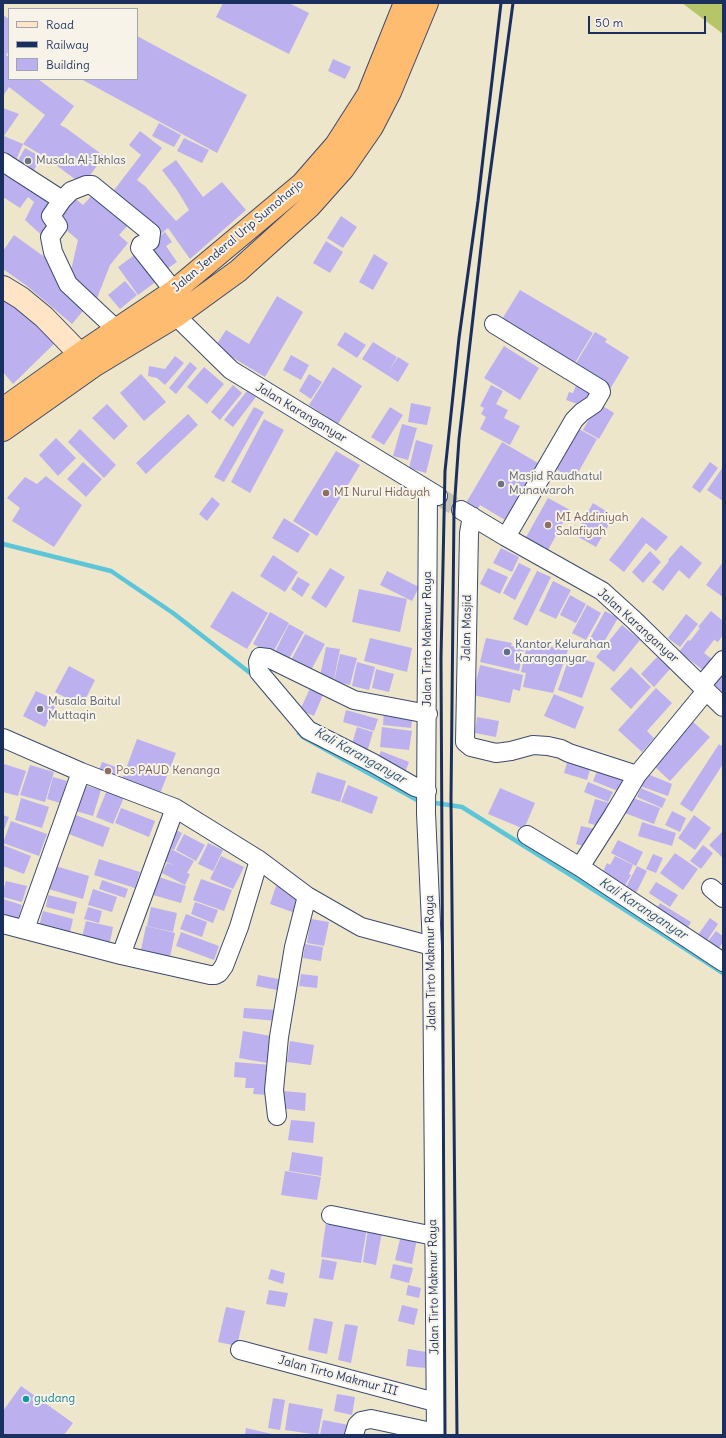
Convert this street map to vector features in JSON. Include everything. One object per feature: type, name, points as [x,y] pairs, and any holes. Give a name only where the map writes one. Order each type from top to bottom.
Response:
[{"type":"highway","name":"Jalan Jenderal Urip Sumoharjo","points":[[87,359],[117,330],[174,290],[302,184],[336,145],[368,95],[405,3]]},
{"type":"highway","name":"Jalan Jenderal Urip Sumoharjo","points":[[87,359],[176,316],[238,271],[310,206],[343,169],[372,127],[390,92],[426,3]]},
{"type":"highway","points":[[3,408],[87,359]]},
{"type":"highway","points":[[3,430],[87,359]]},
{"type":"street","points":[[3,162],[62,200]]},
{"type":"street","points":[[117,330],[68,284],[53,252],[50,237],[58,226],[51,216],[62,200],[71,191],[86,185],[92,185],[151,233],[150,241],[141,245],[140,248],[174,290]]},
{"type":"street","points":[[3,287],[21,298],[44,317],[87,359]]},
{"type":"street","name":"Jalan Karanganyar","points":[[176,316],[231,370],[433,493]]},
{"type":"street","points":[[494,324],[566,370],[600,389],[601,392],[594,404],[582,412],[574,420],[506,537]]},
{"type":"street","name":"Jalan Tirto Makmur Raya","points":[[433,493],[427,800],[432,946],[436,1434]]},
{"type":"street","name":"Jalan Karanganyar","points":[[467,513],[506,537],[602,591],[634,620],[723,707]]},
{"type":"street","name":"Jalan Masjid","points":[[467,513],[469,533],[464,740],[472,747],[496,753],[511,751],[533,744],[548,746],[637,775]]},
{"type":"street","points":[[427,800],[415,787],[373,763],[308,730],[259,672],[258,662],[260,657],[268,658],[354,700],[428,714]]},
{"type":"street","points":[[580,867],[637,775],[704,688],[723,660]]},
{"type":"street","points":[[3,738],[81,772],[175,808],[259,860],[307,896],[361,927],[432,946]]},
{"type":"street","points":[[25,929],[81,772]]},
{"type":"street","points":[[122,955],[175,808]]},
{"type":"street","points":[[527,835],[580,867],[723,962]]},
{"type":"street","points":[[3,924],[122,955],[210,975],[219,973],[224,966],[239,927],[259,860]]},
{"type":"street","points":[[277,1116],[274,1090],[279,1037],[294,947],[307,896]]},
{"type":"street","points":[[331,1215],[434,1236]]},
{"type":"street","name":"Jalan Tirto Makmur III","points":[[240,1350],[435,1402]]},
{"type":"street","points":[[354,1435],[360,1421],[371,1419],[436,1434]]},
{"type":"green space","points":[[682,3],[723,3],[723,34]]},
{"type":"building","points":[[223,3],[289,3],[309,13],[289,54],[216,17]]},
{"type":"building","points":[[3,15],[8,18],[8,52],[6,55],[8,56],[8,80],[39,80],[74,106],[60,125],[104,156],[83,185],[45,157],[23,144],[45,115],[9,87],[3,96]]},
{"type":"building","points":[[138,37],[247,95],[217,153],[83,80],[138,80]]},
{"type":"building","points":[[333,59],[351,67],[345,79],[328,71]]},
{"type":"building","points":[[3,108],[19,114],[4,136],[23,144],[14,165],[3,158]]},
{"type":"building","points":[[159,123],[181,135],[174,147],[152,136]]},
{"type":"building","points":[[140,131],[162,148],[137,180],[145,186],[176,221],[189,210],[177,190],[162,170],[176,160],[203,197],[222,182],[246,210],[190,259],[168,228],[161,234],[144,215],[129,208],[111,194],[141,155],[129,145]]},
{"type":"building","points":[[184,138],[209,150],[202,163],[177,151]]},
{"type":"building","name":"Musala Al-Ikhlas","points":[[25,148],[41,157],[32,174],[16,164]]},
{"type":"building","points":[[3,163],[59,200],[47,240],[25,220],[34,202],[28,197],[20,208],[3,197]]},
{"type":"building","points":[[97,190],[133,220],[119,235],[128,243],[110,265],[94,306],[68,283],[78,240],[53,219],[72,196],[83,205]]},
{"type":"building","points":[[341,216],[357,227],[343,248],[327,238]]},
{"type":"building","points":[[165,232],[172,242],[166,246],[177,262],[161,273],[144,248]]},
{"type":"building","points":[[14,235],[46,258],[88,305],[72,324],[27,286],[3,269],[3,251]]},
{"type":"building","points":[[326,241],[343,252],[330,273],[313,263]]},
{"type":"building","points":[[140,251],[161,278],[138,295],[118,267]]},
{"type":"building","points":[[374,254],[388,263],[373,290],[359,282]]},
{"type":"building","points":[[125,281],[137,295],[120,309],[108,295]]},
{"type":"building","points":[[520,290],[593,333],[573,366],[499,324]]},
{"type":"building","points":[[3,293],[60,338],[13,384],[3,372]]},
{"type":"building","points":[[277,296],[303,312],[265,377],[215,347],[226,330],[249,344]]},
{"type":"building","points":[[345,332],[366,345],[357,358],[337,345]]},
{"type":"building","points":[[595,332],[607,339],[605,342],[629,357],[609,391],[573,368]]},
{"type":"building","points":[[373,342],[397,357],[389,371],[398,357],[409,364],[398,382],[362,359]]},
{"type":"building","points":[[504,346],[539,368],[520,400],[484,378]]},
{"type":"building","points":[[291,355],[309,365],[301,380],[283,370]]},
{"type":"building","points":[[175,356],[184,363],[165,385],[157,378],[148,376],[149,366],[165,369]]},
{"type":"building","points":[[190,362],[197,368],[176,394],[169,388]]},
{"type":"building","points":[[204,367],[224,384],[207,404],[187,387]]},
{"type":"building","points":[[333,367],[362,386],[338,424],[309,405]]},
{"type":"building","points":[[141,374],[166,402],[144,421],[120,393]]},
{"type":"building","points":[[309,374],[322,382],[311,399],[299,391]]},
{"type":"building","points":[[577,383],[598,391],[586,407],[566,400],[569,392],[573,393]]},
{"type":"building","points":[[233,385],[242,393],[220,420],[211,412]]},
{"type":"building","points":[[491,385],[503,391],[496,404],[508,410],[504,418],[520,426],[510,445],[480,429],[486,417],[481,414],[484,408],[480,406]]},
{"type":"building","points":[[247,391],[256,397],[233,427],[224,420]]},
{"type":"building","points":[[411,403],[431,407],[427,425],[408,422]]},
{"type":"building","points":[[598,403],[614,413],[599,439],[583,430]]},
{"type":"building","points":[[107,404],[128,426],[114,440],[92,418]]},
{"type":"building","points":[[254,407],[264,412],[224,482],[214,477]]},
{"type":"building","points":[[390,407],[403,415],[384,445],[371,437]]},
{"type":"building","points":[[188,414],[198,425],[146,474],[136,463]]},
{"type":"building","points":[[264,419],[284,430],[250,493],[231,482]]},
{"type":"building","points":[[402,424],[417,428],[408,460],[393,456]]},
{"type":"building","points":[[80,429],[116,465],[104,478],[68,442]]},
{"type":"building","points":[[579,429],[597,439],[574,480],[556,469]]},
{"type":"building","points":[[56,438],[76,458],[58,476],[39,455]]},
{"type":"building","points":[[416,440],[433,445],[426,473],[409,468]]},
{"type":"building","name":"Masjid Raudhatul Munawaroh","points":[[502,442],[538,463],[505,520],[480,505],[474,515],[463,508]]},
{"type":"building","name":"MI Nurul Hidayah","points":[[336,451],[360,465],[317,536],[293,521]]},
{"type":"building","points":[[83,462],[102,479],[86,497],[67,479]]},
{"type":"building","points":[[710,462],[718,468],[700,493],[692,487]]},
{"type":"building","points":[[723,467],[723,501],[707,490]]},
{"type":"building","points":[[46,476],[82,505],[54,547],[12,521],[20,508],[7,498],[25,477],[37,484]]},
{"type":"building","points":[[212,497],[220,504],[207,521],[199,514]]},
{"type":"building","name":"MI Addiniyah Salafiyah","points":[[548,498],[570,510],[547,552],[525,539]]},
{"type":"building","points":[[593,503],[614,516],[596,547],[575,535]]},
{"type":"building","points":[[642,517],[668,537],[656,551],[646,543],[624,572],[609,560]]},
{"type":"building","points":[[284,518],[310,534],[298,553],[272,538]]},
{"type":"building","points":[[681,545],[702,563],[689,579],[679,570],[663,591],[652,582]]},
{"type":"building","points":[[501,548],[519,557],[512,572],[493,563]]},
{"type":"building","points":[[650,551],[661,562],[643,583],[632,572]]},
{"type":"building","points":[[273,555],[298,572],[285,592],[260,576]]},
{"type":"building","points":[[723,562],[723,597],[706,585]]},
{"type":"building","points":[[519,563],[531,569],[515,600],[503,593]]},
{"type":"building","points":[[330,568],[345,577],[326,608],[311,598]]},
{"type":"building","points":[[488,568],[508,577],[500,594],[480,584]]},
{"type":"building","points":[[387,571],[419,587],[412,601],[380,585]]},
{"type":"building","points":[[537,571],[551,577],[527,626],[513,619]]},
{"type":"building","points":[[298,577],[310,584],[302,597],[291,589]]},
{"type":"building","points":[[553,581],[571,590],[556,619],[539,611]]},
{"type":"building","points":[[359,589],[407,599],[400,632],[352,622]]},
{"type":"building","points":[[232,591],[268,613],[247,649],[210,627]]},
{"type":"building","points":[[570,595],[586,604],[576,623],[560,615]]},
{"type":"building","points":[[587,605],[601,613],[586,640],[572,633]]},
{"type":"building","points":[[605,611],[618,618],[601,647],[589,640]]},
{"type":"building","points":[[711,611],[723,621],[723,635],[718,642],[714,640],[704,653],[712,659],[703,670],[679,652],[688,640],[690,641],[700,628],[698,627]]},
{"type":"building","points":[[270,612],[289,623],[272,654],[253,644]]},
{"type":"building","points":[[686,614],[698,624],[680,647],[668,638]]},
{"type":"building","points":[[289,624],[304,632],[289,659],[275,652]]},
{"type":"building","points":[[622,625],[640,640],[614,672],[596,657]]},
{"type":"building","points":[[305,634],[325,644],[310,672],[290,662]]},
{"type":"building","points":[[370,638],[412,648],[407,672],[364,661]]},
{"type":"building","points":[[486,638],[512,643],[511,646],[524,648],[519,671],[480,662]]},
{"type":"building","points":[[531,643],[568,650],[553,693],[523,687],[526,673],[521,672],[526,650],[530,651]]},
{"type":"building","points":[[326,647],[340,649],[334,679],[320,676]]},
{"type":"building","points":[[340,654],[357,658],[350,685],[334,681]]},
{"type":"building","points":[[570,655],[595,663],[582,698],[558,690]]},
{"type":"building","points":[[657,657],[670,669],[654,687],[641,674]]},
{"type":"building","points":[[357,662],[375,667],[369,690],[352,686]]},
{"type":"building","points":[[480,665],[523,675],[520,691],[513,689],[510,703],[473,695]]},
{"type":"building","points":[[69,666],[95,680],[82,706],[55,692]]},
{"type":"building","points":[[631,667],[651,687],[631,709],[610,689]]},
{"type":"building","points":[[376,669],[394,674],[389,692],[372,688]]},
{"type":"building","points":[[721,676],[723,678],[723,699],[710,687]]},
{"type":"building","points":[[312,684],[325,690],[314,716],[300,710]]},
{"type":"building","points":[[656,688],[672,703],[647,731],[654,738],[642,752],[618,730]]},
{"type":"building","name":"Musala Baitul Muttaqin","points":[[36,691],[58,701],[45,727],[23,716]]},
{"type":"building","points":[[554,694],[584,707],[575,729],[544,716]]},
{"type":"building","points":[[346,710],[378,719],[374,731],[343,722]]},
{"type":"building","points":[[384,711],[413,715],[411,728],[383,725]]},
{"type":"building","points":[[477,717],[499,721],[496,737],[475,733]]},
{"type":"building","points":[[692,721],[710,737],[670,781],[652,764]]},
{"type":"building","points":[[357,727],[373,732],[367,752],[351,747]]},
{"type":"building","points":[[382,727],[412,731],[409,750],[380,747]]},
{"type":"building","points":[[137,739],[176,753],[159,796],[121,782]]},
{"type":"building","points":[[719,744],[723,747],[723,764],[692,812],[680,804]]},
{"type":"building","points":[[381,751],[409,762],[406,770],[378,758]]},
{"type":"building","points":[[569,756],[592,763],[587,780],[564,773]]},
{"type":"building","name":"Pos PAUD Kenanga","points":[[102,762],[119,768],[115,780],[98,773]]},
{"type":"building","points":[[4,764],[26,771],[18,796],[3,792]]},
{"type":"building","points":[[30,765],[54,772],[45,802],[20,795]]},
{"type":"building","points":[[599,766],[624,776],[618,791],[593,781]]},
{"type":"building","points":[[317,772],[346,781],[340,802],[311,793]]},
{"type":"building","points":[[645,773],[672,784],[668,796],[640,786]]},
{"type":"building","points":[[53,777],[67,781],[60,803],[47,799]]},
{"type":"building","points":[[588,782],[613,792],[608,802],[584,792]]},
{"type":"building","points":[[80,784],[101,790],[93,816],[72,810]]},
{"type":"building","points":[[348,785],[378,797],[372,814],[341,802]]},
{"type":"building","points":[[500,788],[535,803],[524,829],[488,814]]},
{"type":"building","points":[[641,788],[666,799],[662,808],[637,797]]},
{"type":"building","points":[[107,790],[124,797],[113,824],[96,817]]},
{"type":"building","points":[[628,796],[660,808],[654,824],[622,812]]},
{"type":"building","points":[[21,798],[49,807],[42,828],[15,820]]},
{"type":"building","points":[[595,799],[609,803],[602,827],[588,823]]},
{"type":"building","points":[[121,808],[155,821],[149,837],[115,823]]},
{"type":"building","points":[[672,811],[686,818],[680,832],[665,825]]},
{"type":"building","points":[[73,814],[110,828],[103,847],[66,833]]},
{"type":"building","points":[[3,815],[9,817],[3,832]]},
{"type":"building","points":[[694,815],[711,828],[695,850],[678,838]]},
{"type":"building","points":[[11,821],[47,834],[39,856],[3,843]]},
{"type":"building","points":[[642,822],[676,833],[672,846],[638,836]]},
{"type":"building","points":[[581,826],[595,829],[590,848],[576,844]]},
{"type":"building","points":[[172,828],[182,833],[174,850],[164,845]]},
{"type":"building","points":[[723,831],[723,858],[709,845]]},
{"type":"building","points":[[184,834],[205,845],[196,861],[176,850]]},
{"type":"building","points":[[618,840],[643,852],[636,866],[611,853]]},
{"type":"building","points":[[208,843],[223,850],[213,871],[198,864]]},
{"type":"building","points":[[3,845],[31,856],[24,874],[3,866]]},
{"type":"building","points":[[703,845],[713,853],[701,869],[690,861]]},
{"type":"building","points":[[171,849],[194,861],[187,873],[190,874],[185,885],[162,873],[167,863],[174,865],[164,861]]},
{"type":"building","points":[[675,853],[698,869],[683,890],[660,873]]},
{"type":"building","points":[[653,854],[663,858],[656,873],[646,869]]},
{"type":"building","points":[[221,856],[244,867],[233,889],[210,879]]},
{"type":"building","points":[[615,856],[633,865],[629,874],[631,875],[623,889],[600,878],[607,863],[610,865]]},
{"type":"building","points":[[99,859],[140,872],[135,888],[94,875]]},
{"type":"building","points":[[52,865],[89,876],[83,899],[45,888]]},
{"type":"building","points":[[637,866],[647,871],[635,895],[625,889]]},
{"type":"building","points":[[159,877],[186,886],[181,903],[153,895]]},
{"type":"building","points":[[201,879],[232,890],[224,911],[193,900]]},
{"type":"building","points":[[102,880],[128,889],[125,898],[99,889]]},
{"type":"building","points":[[6,881],[27,886],[22,902],[3,897]]},
{"type":"building","points":[[656,882],[678,895],[670,907],[649,893]]},
{"type":"building","points":[[276,886],[301,895],[295,913],[270,904]]},
{"type":"building","points":[[93,889],[117,897],[112,912],[88,905]]},
{"type":"building","points":[[48,895],[77,902],[74,914],[46,907]]},
{"type":"building","points":[[3,899],[22,905],[18,920],[3,915]]},
{"type":"building","points":[[195,902],[218,910],[213,923],[191,914]]},
{"type":"building","points":[[660,903],[691,922],[684,934],[653,915]]},
{"type":"building","points":[[88,907],[102,911],[99,923],[84,919]]},
{"type":"building","points":[[151,907],[177,913],[173,932],[147,926]]},
{"type":"building","points":[[43,911],[73,919],[69,937],[38,930]]},
{"type":"building","points":[[186,914],[207,922],[202,937],[180,929]]},
{"type":"building","points":[[710,918],[718,924],[704,945],[695,939]]},
{"type":"building","points":[[311,919],[329,922],[324,946],[307,943]]},
{"type":"building","points":[[86,921],[113,927],[109,947],[81,941]]},
{"type":"building","points":[[146,926],[175,933],[170,957],[141,950]]},
{"type":"building","points":[[716,931],[723,936],[723,942],[716,953],[705,945]]},
{"type":"building","points":[[181,932],[219,946],[214,960],[176,946]]},
{"type":"building","points":[[305,944],[323,947],[321,961],[303,958]]},
{"type":"building","points":[[301,974],[318,976],[317,988],[299,986]]},
{"type":"building","points":[[258,975],[284,980],[282,991],[256,986]]},
{"type":"building","points":[[244,1008],[278,1010],[278,1021],[243,1018]]},
{"type":"building","points":[[243,1031],[271,1036],[267,1063],[239,1058]]},
{"type":"building","points":[[290,1041],[314,1045],[311,1065],[287,1062]]},
{"type":"building","points":[[235,1062],[271,1065],[268,1095],[253,1094],[254,1088],[245,1088],[246,1078],[234,1077]]},
{"type":"building","points":[[283,1091],[306,1093],[305,1111],[281,1108]]},
{"type":"building","points":[[291,1120],[315,1122],[313,1143],[288,1140]]},
{"type":"building","points":[[292,1152],[323,1157],[321,1176],[289,1171]]},
{"type":"building","points":[[285,1171],[321,1177],[317,1200],[281,1195]]},
{"type":"building","points":[[326,1222],[367,1228],[361,1263],[321,1257]]},
{"type":"building","points":[[368,1229],[382,1232],[376,1265],[363,1262]]},
{"type":"building","points":[[401,1235],[417,1239],[412,1264],[395,1260]]},
{"type":"building","points":[[322,1259],[337,1262],[333,1280],[319,1278]]},
{"type":"building","points":[[393,1264],[413,1268],[409,1283],[390,1278]]},
{"type":"building","points":[[271,1269],[285,1273],[283,1284],[268,1279]]},
{"type":"building","points":[[408,1285],[421,1288],[419,1298],[406,1295]]},
{"type":"building","points":[[269,1290],[288,1293],[285,1307],[266,1304]]},
{"type":"building","points":[[402,1305],[418,1309],[414,1325],[398,1321]]},
{"type":"building","points":[[226,1307],[245,1311],[237,1346],[218,1342]]},
{"type":"building","points":[[314,1318],[333,1322],[327,1354],[308,1350]]},
{"type":"building","points":[[345,1324],[358,1326],[351,1363],[338,1360]]},
{"type":"building","points":[[408,1349],[426,1352],[425,1368],[406,1366]]},
{"type":"building","name":"gudang","points":[[21,1386],[73,1423],[64,1435],[3,1435],[3,1411]]},
{"type":"building","points":[[337,1394],[355,1397],[352,1415],[334,1411]]},
{"type":"building","points":[[273,1398],[285,1400],[280,1430],[268,1428]]},
{"type":"building","points":[[289,1403],[323,1409],[318,1435],[285,1430]]},
{"type":"building","points":[[323,1420],[349,1425],[347,1435],[320,1435]]},
{"type":"building","points":[[246,1428],[272,1434],[272,1435],[245,1435]]},
{"type":"waterway","name":"Kali Karanganyar","points":[[3,544],[111,571],[173,613],[254,676]]},
{"type":"waterway","name":"Kali Karanganyar","points":[[299,733],[303,737],[417,800],[422,801]]},
{"type":"waterway","name":"Kali Karanganyar","points":[[429,802],[462,807],[723,973]]},
{"type":"tunnel","points":[[438,496],[461,510]]},
{"type":"railway","points":[[445,1435],[441,658],[445,471],[459,338],[478,201],[501,3]]},
{"type":"railway","points":[[457,1435],[451,799],[454,511],[459,439],[486,204],[513,3]]},
{"type":"place","name":"Musala Al-Ikhlas","points":[[28,161]]},
{"type":"place","name":"Masjid Raudhatul Munawaroh","points":[[501,484]]},
{"type":"place","name":"MI Nurul Hidayah","points":[[326,493]]},
{"type":"place","name":"MI Addiniyah Salafiyah","points":[[548,525]]},
{"type":"place","name":"Kantor Kelurahan Karanganyar","points":[[507,652]]},
{"type":"place","name":"Musala Baitul Muttaqin","points":[[40,709]]},
{"type":"place","name":"Pos PAUD Kenanga","points":[[108,771]]},
{"type":"place","name":"gudang","points":[[26,1399]]}]
